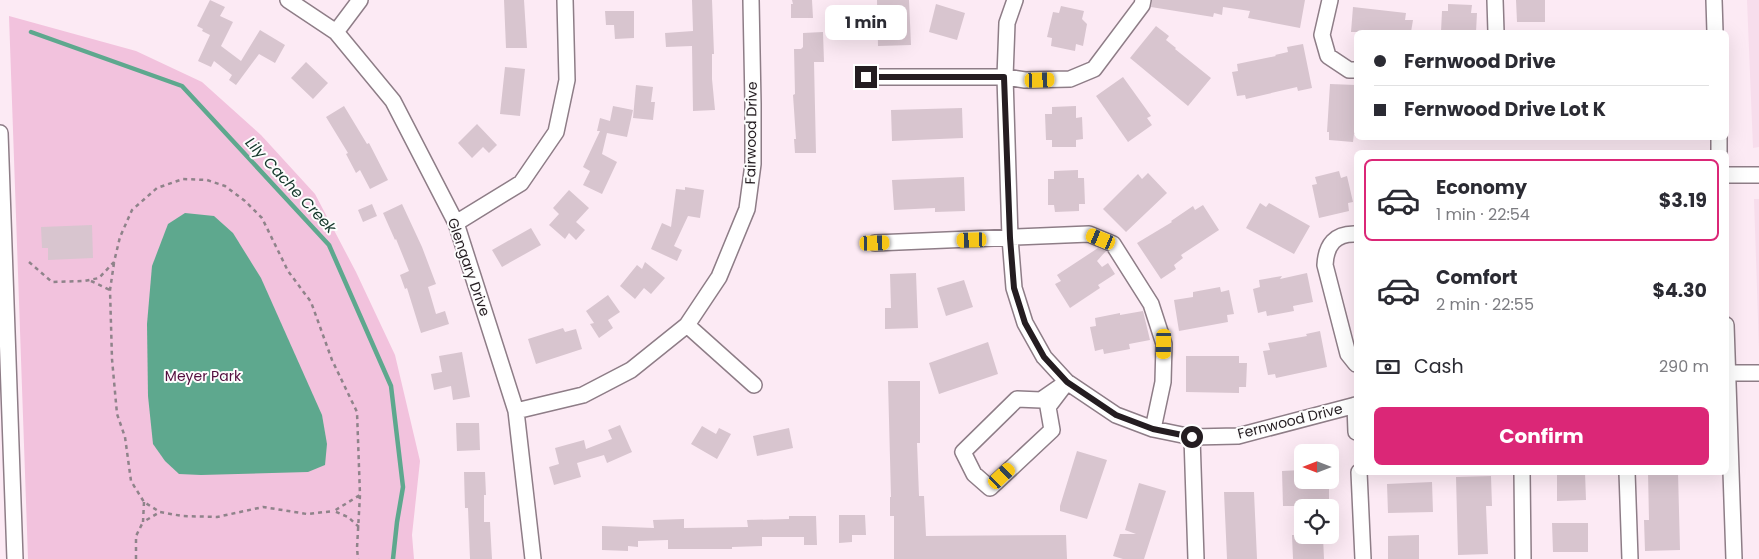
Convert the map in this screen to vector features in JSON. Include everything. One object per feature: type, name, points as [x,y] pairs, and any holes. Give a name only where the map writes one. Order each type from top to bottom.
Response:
[{"type":"street","name":"Glengary Drive","points":[[288,0],[336,32],[393,101],[456,224],[516,411],[533,559]]},
{"type":"street","points":[[336,32],[360,0]]},
{"type":"street","points":[[456,224],[521,183],[556,132],[567,80],[565,0]]},
{"type":"street","name":"Fairwood Drive","points":[[516,411],[583,396],[631,370],[686,324],[719,277],[747,209],[754,140],[750,0]]},
{"type":"street","name":"Fernwood Drive","points":[[1015,0],[1007,23],[1004,77],[1010,238],[1014,288],[1025,323],[1044,357],[1067,382],[1116,415],[1153,429],[1192,437],[1238,436],[1354,406]]},
{"type":"street","points":[[866,77],[1070,79],[1094,69],[1142,5],[1143,0]]},
{"type":"street","points":[[1330,0],[1322,35],[1328,56],[1349,70],[1354,70]]},
{"type":"street","points":[[1495,0],[1496,30]]},
{"type":"street","points":[[1714,0],[1715,30]]},
{"type":"street","points":[[0,133],[15,559]]},
{"type":"street","points":[[1729,176],[1759,175]]},
{"type":"street","points":[[875,243],[1089,234],[1113,244],[1150,304],[1164,344],[1163,382],[1153,429]]},
{"type":"street","points":[[1354,234],[1347,234],[1338,238],[1330,245],[1325,254],[1325,265],[1348,354],[1354,362]]},
{"type":"street","points":[[686,324],[754,385]]},
{"type":"street","points":[[1729,373],[1759,373]]},
{"type":"street","points":[[1067,382],[1048,407],[1052,430],[990,488],[974,474],[963,452],[1017,399],[1041,400],[1067,382]]},
{"type":"street","points":[[1729,426],[1734,559]]},
{"type":"street","points":[[1192,437],[1196,559]]},
{"type":"street","points":[[1359,475],[1364,559]]},
{"type":"street","points":[[1522,475],[1523,559]]},
{"type":"street","points":[[1627,475],[1630,559]]},
{"type":"path","points":[[358,559],[360,495],[357,412],[332,360],[311,302],[288,271],[262,218],[246,201],[225,186],[207,180],[183,179],[157,188],[132,210],[120,238],[110,290],[116,414],[125,437],[131,481],[144,502],[160,512],[182,516],[217,517],[263,507],[308,514],[334,511],[360,495]]},
{"type":"path","points":[[29,262],[52,282],[99,278],[114,262]]},
{"type":"path","points":[[90,280],[110,290]]},
{"type":"path","points":[[144,502],[144,522]]},
{"type":"path","points":[[334,511],[348,517],[359,527]]},
{"type":"path","points":[[136,559],[136,536],[144,522],[160,512]]},
{"type":"shaded area","points":[[1747,0],[1759,0],[1759,147],[1753,148]]},
{"type":"shaded area","points":[[1754,199],[1759,199],[1759,349]]},
{"type":"shaded area","points":[[185,213],[214,216],[233,233],[261,278],[322,415],[327,444],[325,465],[308,472],[179,474],[165,461],[153,444],[148,396],[147,324],[152,266],[168,224]]},
{"type":"green space","name":"Meyer Park","points":[[9,16],[136,51],[202,82],[261,135],[315,194],[356,272],[395,355],[420,461],[412,535],[414,559],[28,559]]},
{"type":"building","points":[[210,0],[225,7],[220,16],[233,22],[221,46],[241,61],[260,30],[285,45],[275,63],[259,54],[236,85],[229,80],[232,75],[214,61],[211,67],[198,61],[210,35],[197,26]]},
{"type":"building","points":[[504,0],[524,0],[527,48],[506,48]]},
{"type":"building","points":[[692,0],[712,0],[714,54],[712,54],[712,79],[715,110],[693,111],[692,46],[666,47],[665,33],[693,31]]},
{"type":"building","points":[[792,0],[812,0],[813,18],[791,18]]},
{"type":"building","points":[[877,0],[909,0],[911,45],[878,46]]},
{"type":"building","points":[[1152,0],[1305,0],[1300,28],[1248,18],[1250,11],[1223,7],[1222,15],[1214,13],[1213,17],[1151,7]]},
{"type":"building","points":[[1516,0],[1545,0],[1545,22],[1517,22]]},
{"type":"building","points":[[936,4],[965,13],[957,40],[929,32]]},
{"type":"building","points":[[1448,4],[1472,5],[1471,13],[1477,13],[1476,30],[1441,30],[1442,11],[1448,11]]},
{"type":"building","points":[[1061,6],[1084,11],[1082,19],[1087,24],[1083,46],[1076,44],[1075,51],[1051,46],[1052,38],[1047,37],[1053,12],[1059,13]]},
{"type":"building","points":[[1353,7],[1406,13],[1405,20],[1413,20],[1411,30],[1354,30],[1354,32],[1351,32]]},
{"type":"building","points":[[605,11],[634,11],[634,38],[615,39],[614,25],[606,25]]},
{"type":"building","points":[[1156,26],[1169,36],[1166,40],[1175,49],[1211,78],[1188,106],[1130,58]]},
{"type":"building","points":[[823,32],[824,62],[814,62],[816,153],[795,153],[794,49],[801,49],[803,47],[803,33]]},
{"type":"building","points":[[1303,44],[1312,88],[1298,91],[1297,87],[1246,99],[1245,95],[1237,96],[1232,72],[1238,71],[1237,64],[1276,56],[1288,52],[1287,47]]},
{"type":"building","points":[[306,62],[328,83],[313,99],[291,78]]},
{"type":"building","points":[[505,67],[525,69],[520,116],[500,114]]},
{"type":"building","points":[[1123,77],[1151,116],[1147,118],[1152,125],[1128,142],[1096,96]]},
{"type":"building","points":[[1330,84],[1354,85],[1353,142],[1329,140],[1329,132],[1327,132]]},
{"type":"building","points":[[636,85],[653,87],[651,102],[655,102],[653,120],[633,118]]},
{"type":"building","points":[[344,106],[367,144],[369,143],[388,180],[370,189],[360,170],[356,173],[346,154],[348,153],[326,117]]},
{"type":"building","points":[[613,106],[633,110],[627,137],[607,133],[602,154],[617,162],[602,194],[583,185],[590,171],[583,167],[600,131],[597,131],[600,118],[610,121]]},
{"type":"building","points":[[1076,106],[1076,118],[1082,117],[1083,139],[1076,140],[1076,147],[1052,147],[1052,140],[1046,140],[1045,114],[1052,114],[1052,107]]},
{"type":"building","points":[[962,108],[963,138],[892,141],[891,110]]},
{"type":"building","points":[[477,124],[497,145],[489,153],[483,147],[472,158],[458,143]]},
{"type":"building","points":[[1078,170],[1078,178],[1084,178],[1085,204],[1079,204],[1079,211],[1055,212],[1054,205],[1048,205],[1048,179],[1054,179],[1054,171]]},
{"type":"building","points":[[1339,171],[1341,178],[1347,176],[1353,202],[1348,203],[1349,211],[1319,218],[1312,185],[1317,184],[1315,177]]},
{"type":"building","points":[[1148,173],[1167,193],[1126,232],[1103,209],[1138,174],[1142,179]]},
{"type":"building","points":[[964,177],[965,211],[935,212],[935,208],[894,210],[892,180]]},
{"type":"building","points":[[685,187],[704,190],[700,218],[688,216],[674,246],[682,250],[677,261],[651,249],[662,223],[671,227],[676,189],[685,190]]},
{"type":"building","points":[[569,190],[589,208],[576,222],[585,230],[576,240],[569,233],[565,239],[549,225],[559,214],[553,208]]},
{"type":"building","points":[[1260,203],[1266,207],[1269,203],[1310,226],[1294,254],[1246,228]]},
{"type":"building","points":[[372,204],[377,216],[363,222],[358,210]]},
{"type":"building","points":[[402,204],[422,247],[436,284],[428,287],[436,314],[445,311],[449,324],[421,333],[407,288],[405,289],[400,275],[409,271],[383,213]]},
{"type":"building","points":[[1203,205],[1219,230],[1181,255],[1183,258],[1174,265],[1176,269],[1161,279],[1137,243],[1172,222],[1193,206],[1195,210]]},
{"type":"building","points":[[92,225],[93,258],[48,260],[48,248],[42,248],[41,227]]},
{"type":"building","points":[[531,228],[541,245],[502,267],[492,250]]},
{"type":"building","points":[[1098,248],[1106,251],[1097,261],[1102,267],[1108,263],[1115,274],[1098,285],[1100,288],[1070,308],[1055,284],[1061,281],[1057,275]]},
{"type":"building","points":[[645,262],[665,278],[651,294],[644,288],[635,299],[620,286],[637,265],[642,269]]},
{"type":"building","points":[[916,273],[918,328],[885,329],[885,308],[891,308],[890,274]]},
{"type":"building","points":[[1307,273],[1313,302],[1293,306],[1294,311],[1267,316],[1266,311],[1258,313],[1253,289],[1260,287],[1259,280],[1282,276],[1280,279]]},
{"type":"building","points":[[964,280],[973,307],[946,316],[937,288]]},
{"type":"building","points":[[1220,287],[1221,292],[1229,290],[1234,314],[1227,315],[1228,322],[1179,331],[1174,300],[1193,297],[1193,292]]},
{"type":"building","points":[[608,295],[620,312],[608,320],[613,328],[599,338],[590,324],[594,323],[586,311]]},
{"type":"building","points":[[1143,311],[1150,340],[1129,344],[1130,349],[1104,354],[1103,349],[1095,351],[1090,327],[1096,326],[1095,318]]},
{"type":"building","points":[[563,328],[565,332],[576,329],[582,349],[536,364],[528,339]]},
{"type":"building","points":[[1320,331],[1327,367],[1276,378],[1275,374],[1268,375],[1263,351],[1270,350],[1268,343],[1307,336],[1306,334]]},
{"type":"building","points":[[988,342],[998,374],[939,394],[929,363]]},
{"type":"building","points":[[462,352],[470,397],[453,400],[451,386],[434,390],[431,374],[442,372],[439,356]]},
{"type":"building","points":[[1186,356],[1239,356],[1239,363],[1247,363],[1246,387],[1239,387],[1239,393],[1186,392]]},
{"type":"building","points":[[888,381],[920,381],[920,443],[917,443],[919,496],[924,496],[926,536],[1066,535],[1067,559],[894,559],[894,516],[890,516]]},
{"type":"building","points":[[456,423],[479,423],[480,450],[457,451]]},
{"type":"building","points":[[620,425],[632,452],[607,463],[604,455],[577,463],[581,477],[554,485],[549,467],[559,464],[555,448],[584,440],[586,449],[612,439],[608,430]]},
{"type":"building","points":[[702,426],[716,434],[719,428],[731,434],[717,459],[691,444]]},
{"type":"building","points":[[789,428],[793,448],[757,456],[753,436]]},
{"type":"building","points":[[1077,451],[1107,460],[1087,519],[1060,511]]},
{"type":"building","points":[[1294,470],[1294,489],[1329,489],[1329,499],[1294,499],[1294,506],[1283,506],[1282,471]]},
{"type":"building","points":[[464,472],[485,472],[484,522],[490,522],[492,559],[470,559],[468,508],[465,508]]},
{"type":"building","points":[[1557,475],[1585,475],[1586,500],[1557,501]]},
{"type":"building","points":[[1648,475],[1678,475],[1680,550],[1645,551],[1644,520],[1649,520]]},
{"type":"building","points":[[1491,476],[1492,506],[1486,506],[1488,554],[1458,555],[1456,477]]},
{"type":"building","points":[[1432,482],[1433,512],[1388,513],[1387,484]]},
{"type":"building","points":[[1139,483],[1166,491],[1144,559],[1123,559],[1113,556],[1120,534],[1136,534],[1125,530]]},
{"type":"building","points":[[1224,492],[1254,492],[1257,559],[1227,559]]},
{"type":"building","points":[[839,515],[865,515],[866,535],[852,535],[852,542],[839,543]]},
{"type":"building","points":[[789,516],[816,516],[817,545],[804,545],[804,537],[762,537],[762,546],[732,547],[732,549],[668,549],[668,540],[638,541],[638,547],[628,546],[628,551],[602,550],[602,526],[654,528],[653,520],[684,519],[684,528],[748,527],[747,520],[789,519]]},
{"type":"building","points":[[1552,523],[1588,523],[1588,552],[1553,552]]},
{"type":"building","points":[[1292,535],[1294,535],[1294,544],[1323,544],[1324,559],[1293,559]]},
{"type":"building","points":[[1419,535],[1419,559],[1388,559],[1388,536]]},
{"type":"waterway","name":"Lily Cache Creek","points":[[31,32],[182,86],[329,245],[391,386],[403,487],[393,559]]},
{"type":"route","points":[[866,77],[1004,77],[1010,238],[1014,288],[1025,323],[1044,357],[1067,382],[1116,415],[1153,429],[1192,437]]}]
